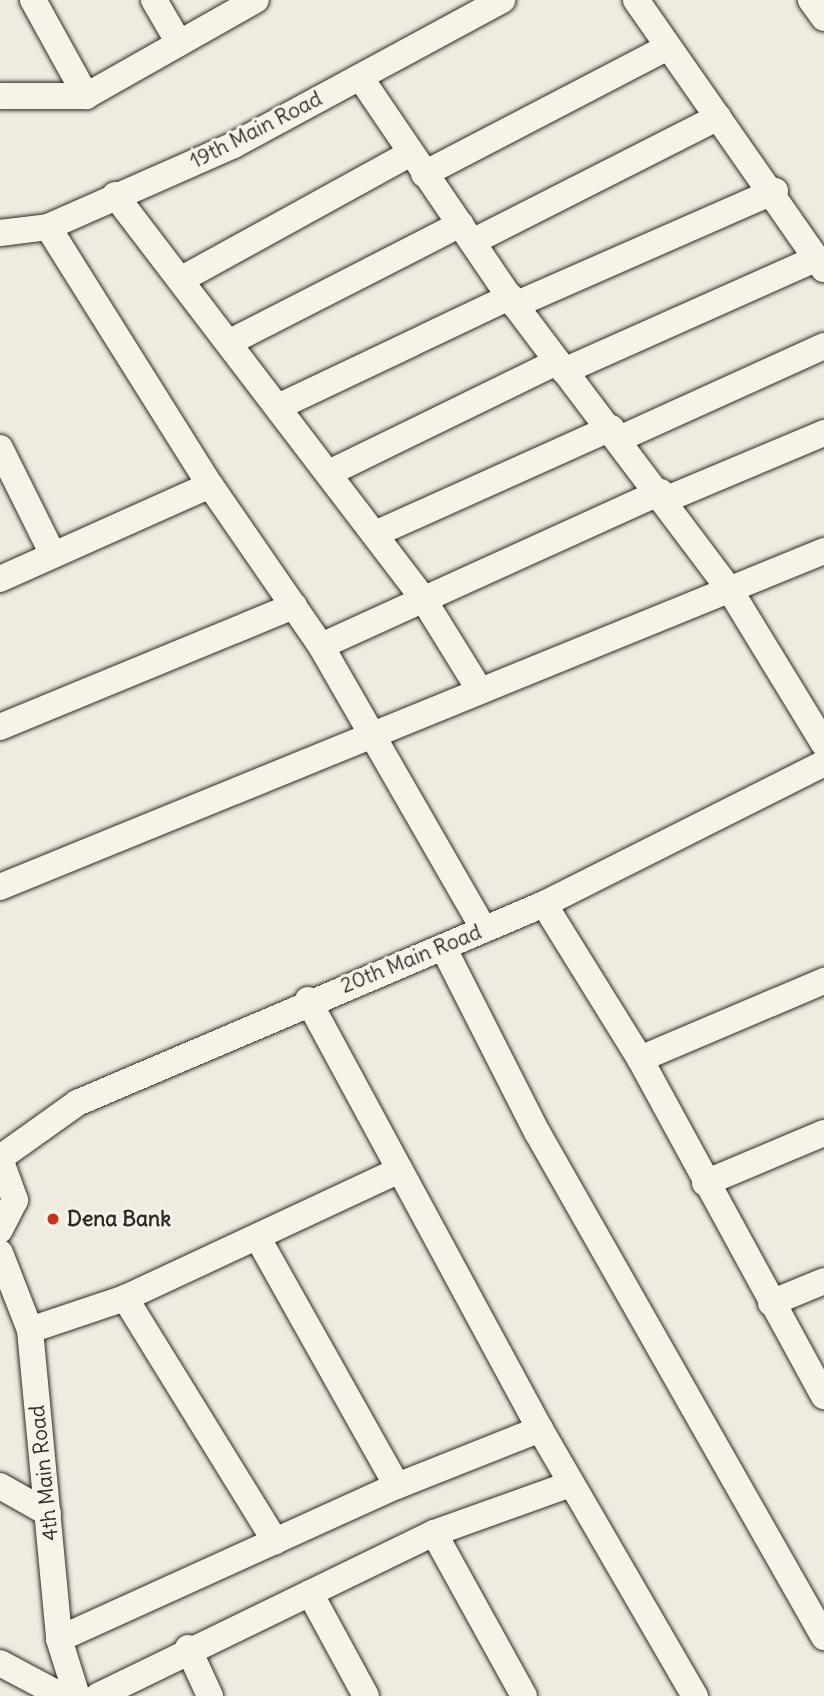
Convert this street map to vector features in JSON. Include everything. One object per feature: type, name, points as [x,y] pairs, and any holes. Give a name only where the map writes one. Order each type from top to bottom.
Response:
[{"type":"street","points":[[33,0],[86,96]]},
{"type":"street","points":[[154,0],[179,43]]},
{"type":"street","points":[[0,96],[86,96],[256,0]]},
{"type":"street","name":"19th Main Road","points":[[0,233],[48,227],[115,195],[234,145],[502,0]]},
{"type":"street","points":[[330,473],[560,366],[820,264],[775,191],[666,48],[636,0]]},
{"type":"street","points":[[811,0],[824,19]]},
{"type":"street","points":[[182,279],[417,164],[666,48]]},
{"type":"street","points":[[360,77],[512,301],[560,366],[664,495],[730,590],[824,744]]},
{"type":"street","points":[[230,342],[718,117]]},
{"type":"street","points":[[280,406],[512,301],[775,191]]},
{"type":"street","points":[[115,195],[280,406],[422,597],[479,689]]},
{"type":"street","points":[[48,227],[210,485],[321,646],[370,738],[484,929]]},
{"type":"street","points":[[375,534],[824,346]]},
{"type":"street","points":[[321,646],[422,597],[664,495],[824,433]]},
{"type":"street","points":[[0,448],[53,555]]},
{"type":"street","points":[[0,579],[210,485]]},
{"type":"street","points":[[0,887],[370,738],[479,689],[824,551]]},
{"type":"street","points":[[0,727],[294,606]]},
{"type":"street","name":"20th Main Road","points":[[0,1159],[77,1103],[308,1000],[544,904],[824,763]]},
{"type":"street","points":[[544,904],[640,1059],[705,1183],[824,1396]]},
{"type":"street","points":[[443,947],[537,1132],[824,1637]]},
{"type":"street","points":[[640,1059],[824,981]]},
{"type":"street","points":[[308,1000],[540,1429],[695,1696]]},
{"type":"street","points":[[705,1183],[824,1133]]},
{"type":"street","points":[[0,1159],[15,1200],[0,1230]]},
{"type":"street","points":[[30,1330],[125,1298],[259,1240],[400,1170]]},
{"type":"street","points":[[259,1240],[397,1486]]},
{"type":"street","name":"4th Main Road","points":[[0,1253],[30,1330],[59,1639],[77,1696]]},
{"type":"street","points":[[771,1303],[824,1281]]},
{"type":"street","points":[[125,1298],[275,1541]]},
{"type":"street","points":[[59,1639],[397,1486],[540,1429]]},
{"type":"street","points":[[98,1696],[188,1648],[434,1533],[571,1484]]},
{"type":"street","points":[[0,1486],[48,1513]]},
{"type":"street","points":[[434,1533],[524,1696]]},
{"type":"street","points":[[310,1592],[366,1696]]},
{"type":"street","points":[[188,1648],[210,1696]]},
{"type":"street","points":[[0,1663],[62,1696]]},
{"type":"place","name":"Dena Bank","points":[[53,1219]]}]
